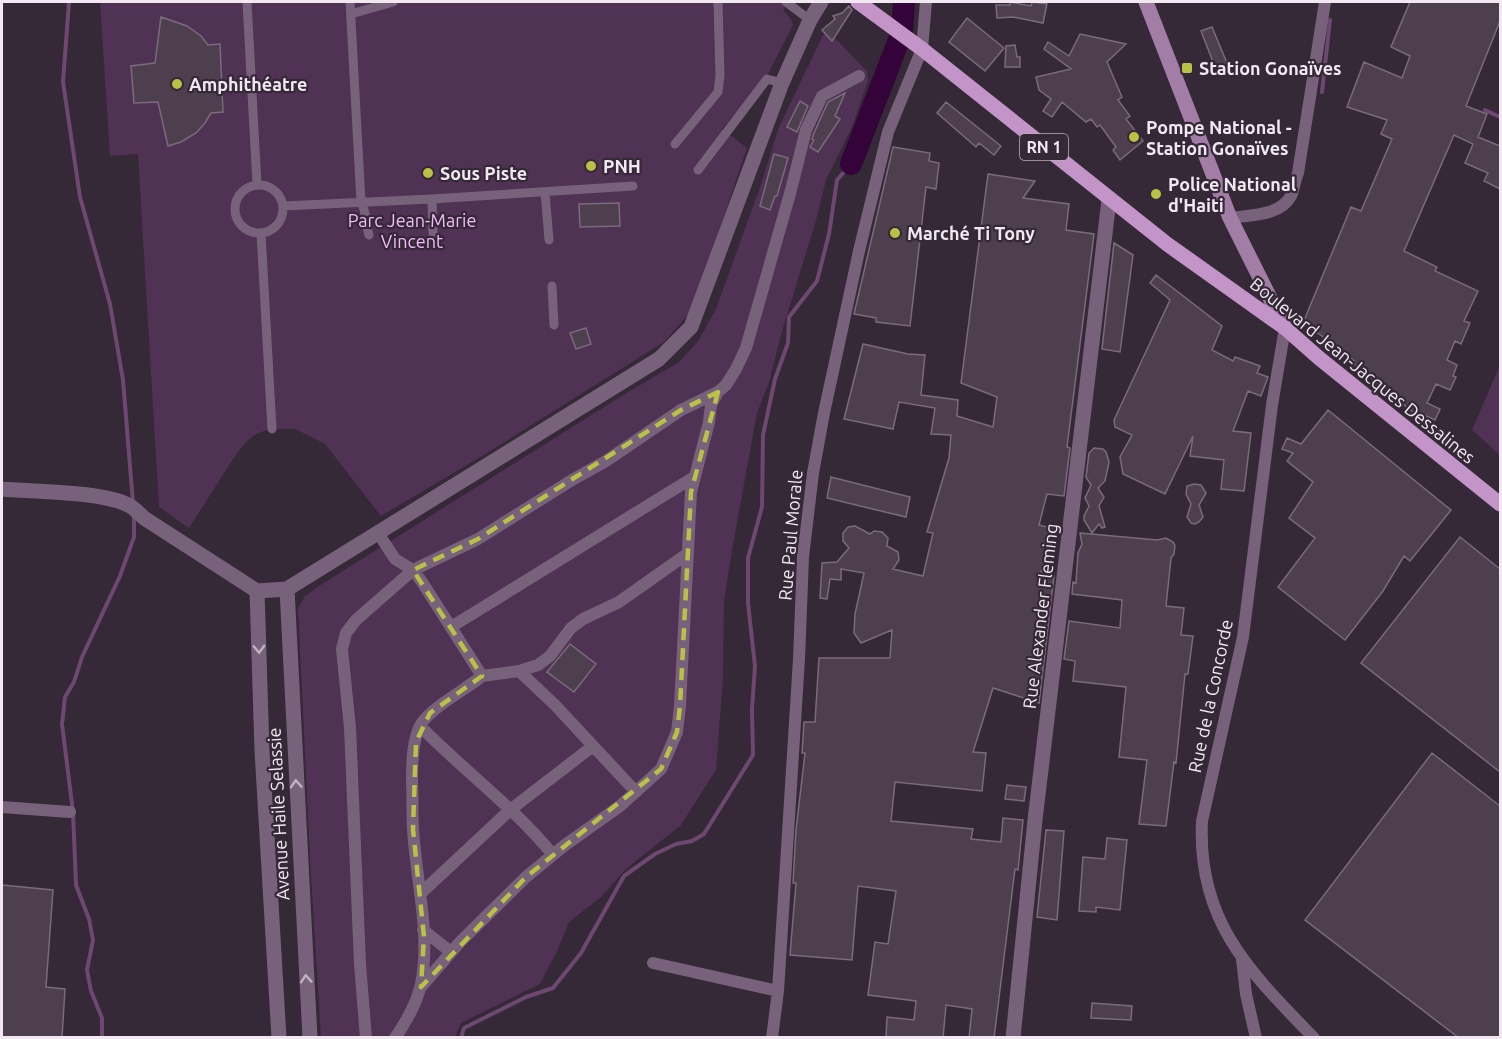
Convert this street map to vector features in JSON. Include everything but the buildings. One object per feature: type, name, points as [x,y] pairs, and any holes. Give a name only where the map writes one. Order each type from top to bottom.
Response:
[{"type":"main road","name":"Boulevard Jean-Jacques Dessalines","points":[[858,2],[922,49],[1109,200],[1285,328],[1500,504]]},
{"type":"main road","points":[[1146,2],[1230,218],[1285,328]]},
{"type":"street","points":[[247,2],[257,184]]},
{"type":"street","points":[[350,2],[361,202],[365,209],[366,228],[369,235]]},
{"type":"street","points":[[351,14],[393,2]]},
{"type":"street","points":[[675,144],[718,92],[720,76],[718,2]]},
{"type":"street","points":[[786,2],[810,20]]},
{"type":"street","points":[[2,489],[96,496],[114,500],[132,507],[144,518],[257,591],[287,589],[659,359],[691,327],[782,83],[810,20],[821,2]]},
{"type":"street","name":"Rue Paul Morale","points":[[772,1038],[778,991],[799,659],[803,557],[813,473],[826,401],[888,132],[922,49],[926,2]]},
{"type":"street","points":[[1230,218],[1269,212],[1285,204],[1291,196],[1298,173],[1325,2]]},
{"type":"street","points":[[366,1038],[360,964],[350,728],[342,649],[346,633],[356,620],[413,570],[478,539],[606,461],[681,410],[718,392],[726,385],[746,348],[806,130],[822,96],[859,76]]},
{"type":"street","points":[[698,170],[768,79],[782,83]]},
{"type":"street","points":[[257,184],[266,185],[274,190],[283,206],[281,219],[273,229],[261,233],[252,232],[243,227],[237,220],[235,210],[240,193],[257,184]]},
{"type":"street","points":[[283,206],[432,200],[633,186]]},
{"type":"street","points":[[545,192],[549,240]]},
{"type":"street","points":[[432,200],[433,234]]},
{"type":"street","name":"Rue Alexander Fleming","points":[[1013,1038],[1036,812],[1109,200]]},
{"type":"street","points":[[261,233],[272,429]]},
{"type":"street","points":[[552,286],[554,325]]},
{"type":"street","name":"Rue de la Concorde","points":[[1285,328],[1272,405],[1243,637],[1202,821],[1200,846],[1212,903],[1221,924],[1254,975],[1314,1038]]},
{"type":"street","points":[[421,987],[451,952],[526,877],[636,792],[661,769],[677,732],[680,706],[691,492],[709,422],[711,405],[718,392]]},
{"type":"street","points":[[451,627],[694,477]]},
{"type":"street","points":[[378,533],[395,559],[413,570],[482,676]]},
{"type":"street","points":[[395,1038],[413,1007],[421,987],[424,964],[413,829],[412,770],[420,726],[430,713],[482,676],[519,671],[538,665],[550,656],[571,628],[583,619],[619,602],[687,554]]},
{"type":"street","name":"Avenue Haile Selassie","points":[[287,589],[310,1038]]},
{"type":"street","name":"Avenue Haile Selassie","points":[[257,591],[262,751],[279,1038]]},
{"type":"street","points":[[519,671],[555,705],[636,792]]},
{"type":"street","points":[[420,726],[443,750],[531,829],[553,855]]},
{"type":"street","points":[[420,894],[510,810],[594,746]]},
{"type":"street","points":[[2,807],[70,812]]},
{"type":"street","points":[[423,930],[451,952]]},
{"type":"street","points":[[1242,958],[1246,994],[1256,1038]]},
{"type":"street","points":[[653,963],[778,991]]},
{"type":"highlighted area","points":[[718,392],[691,492],[680,706],[677,732],[661,769],[526,877],[421,987],[424,937],[413,829],[416,742],[430,713],[482,676],[413,570],[478,539],[681,410]]},
{"type":"green space","name":"Parc Jean-Marie Vincent","points":[[100,2],[789,2],[783,10],[793,25],[767,76],[722,129],[747,148],[696,299],[688,315],[664,342],[487,453],[381,516],[325,444],[295,429],[267,430],[256,434],[237,453],[189,528],[159,507],[138,154],[110,156]]},
{"type":"green space","points":[[826,29],[867,71],[868,81],[852,127],[826,180],[769,382],[757,413],[724,602],[723,678],[716,770],[681,825],[626,869],[601,897],[569,922],[540,984],[461,1023],[455,1037],[321,1037],[298,608],[305,596],[322,584],[679,362],[698,341],[716,309],[779,127]]},
{"type":"green space","points":[[1500,365],[1500,455],[1472,430]]},
{"type":"waterway","points":[[69,2],[63,82],[80,197],[110,304],[123,380],[133,503]]},
{"type":"waterway","points":[[851,164],[902,32],[904,2]]},
{"type":"waterway","points":[[1322,92],[1330,20]]},
{"type":"waterway","points":[[1485,110],[1500,117]]},
{"type":"waterway","points":[[461,1038],[464,1028],[526,997],[553,988],[581,953],[624,876],[655,854],[676,844],[692,841],[704,834],[753,755],[752,709],[755,666],[748,603],[748,558],[762,507],[763,435],[775,379],[788,343],[789,317],[817,281],[829,234],[837,180],[851,164]]},
{"type":"waterway","points":[[102,1038],[102,1018],[91,991],[87,970],[93,940],[89,919],[76,885],[73,812],[62,724],[65,697],[74,682],[82,657],[120,576],[134,537],[134,513]]},
{"type":"place","name":"Station Gonaïves","points":[[1187,68]]},
{"type":"place","name":"Amphithéatre","points":[[177,84]]},
{"type":"place","name":"Pompe National - Station Gonaïves","points":[[1134,137]]},
{"type":"place","name":"PNH","points":[[591,166]]},
{"type":"place","name":"Sous Piste","points":[[428,173]]},
{"type":"place","name":"Police National d'Haiti","points":[[1156,194]]},
{"type":"place","name":"Marché Ti Tony","points":[[895,233]]}]
